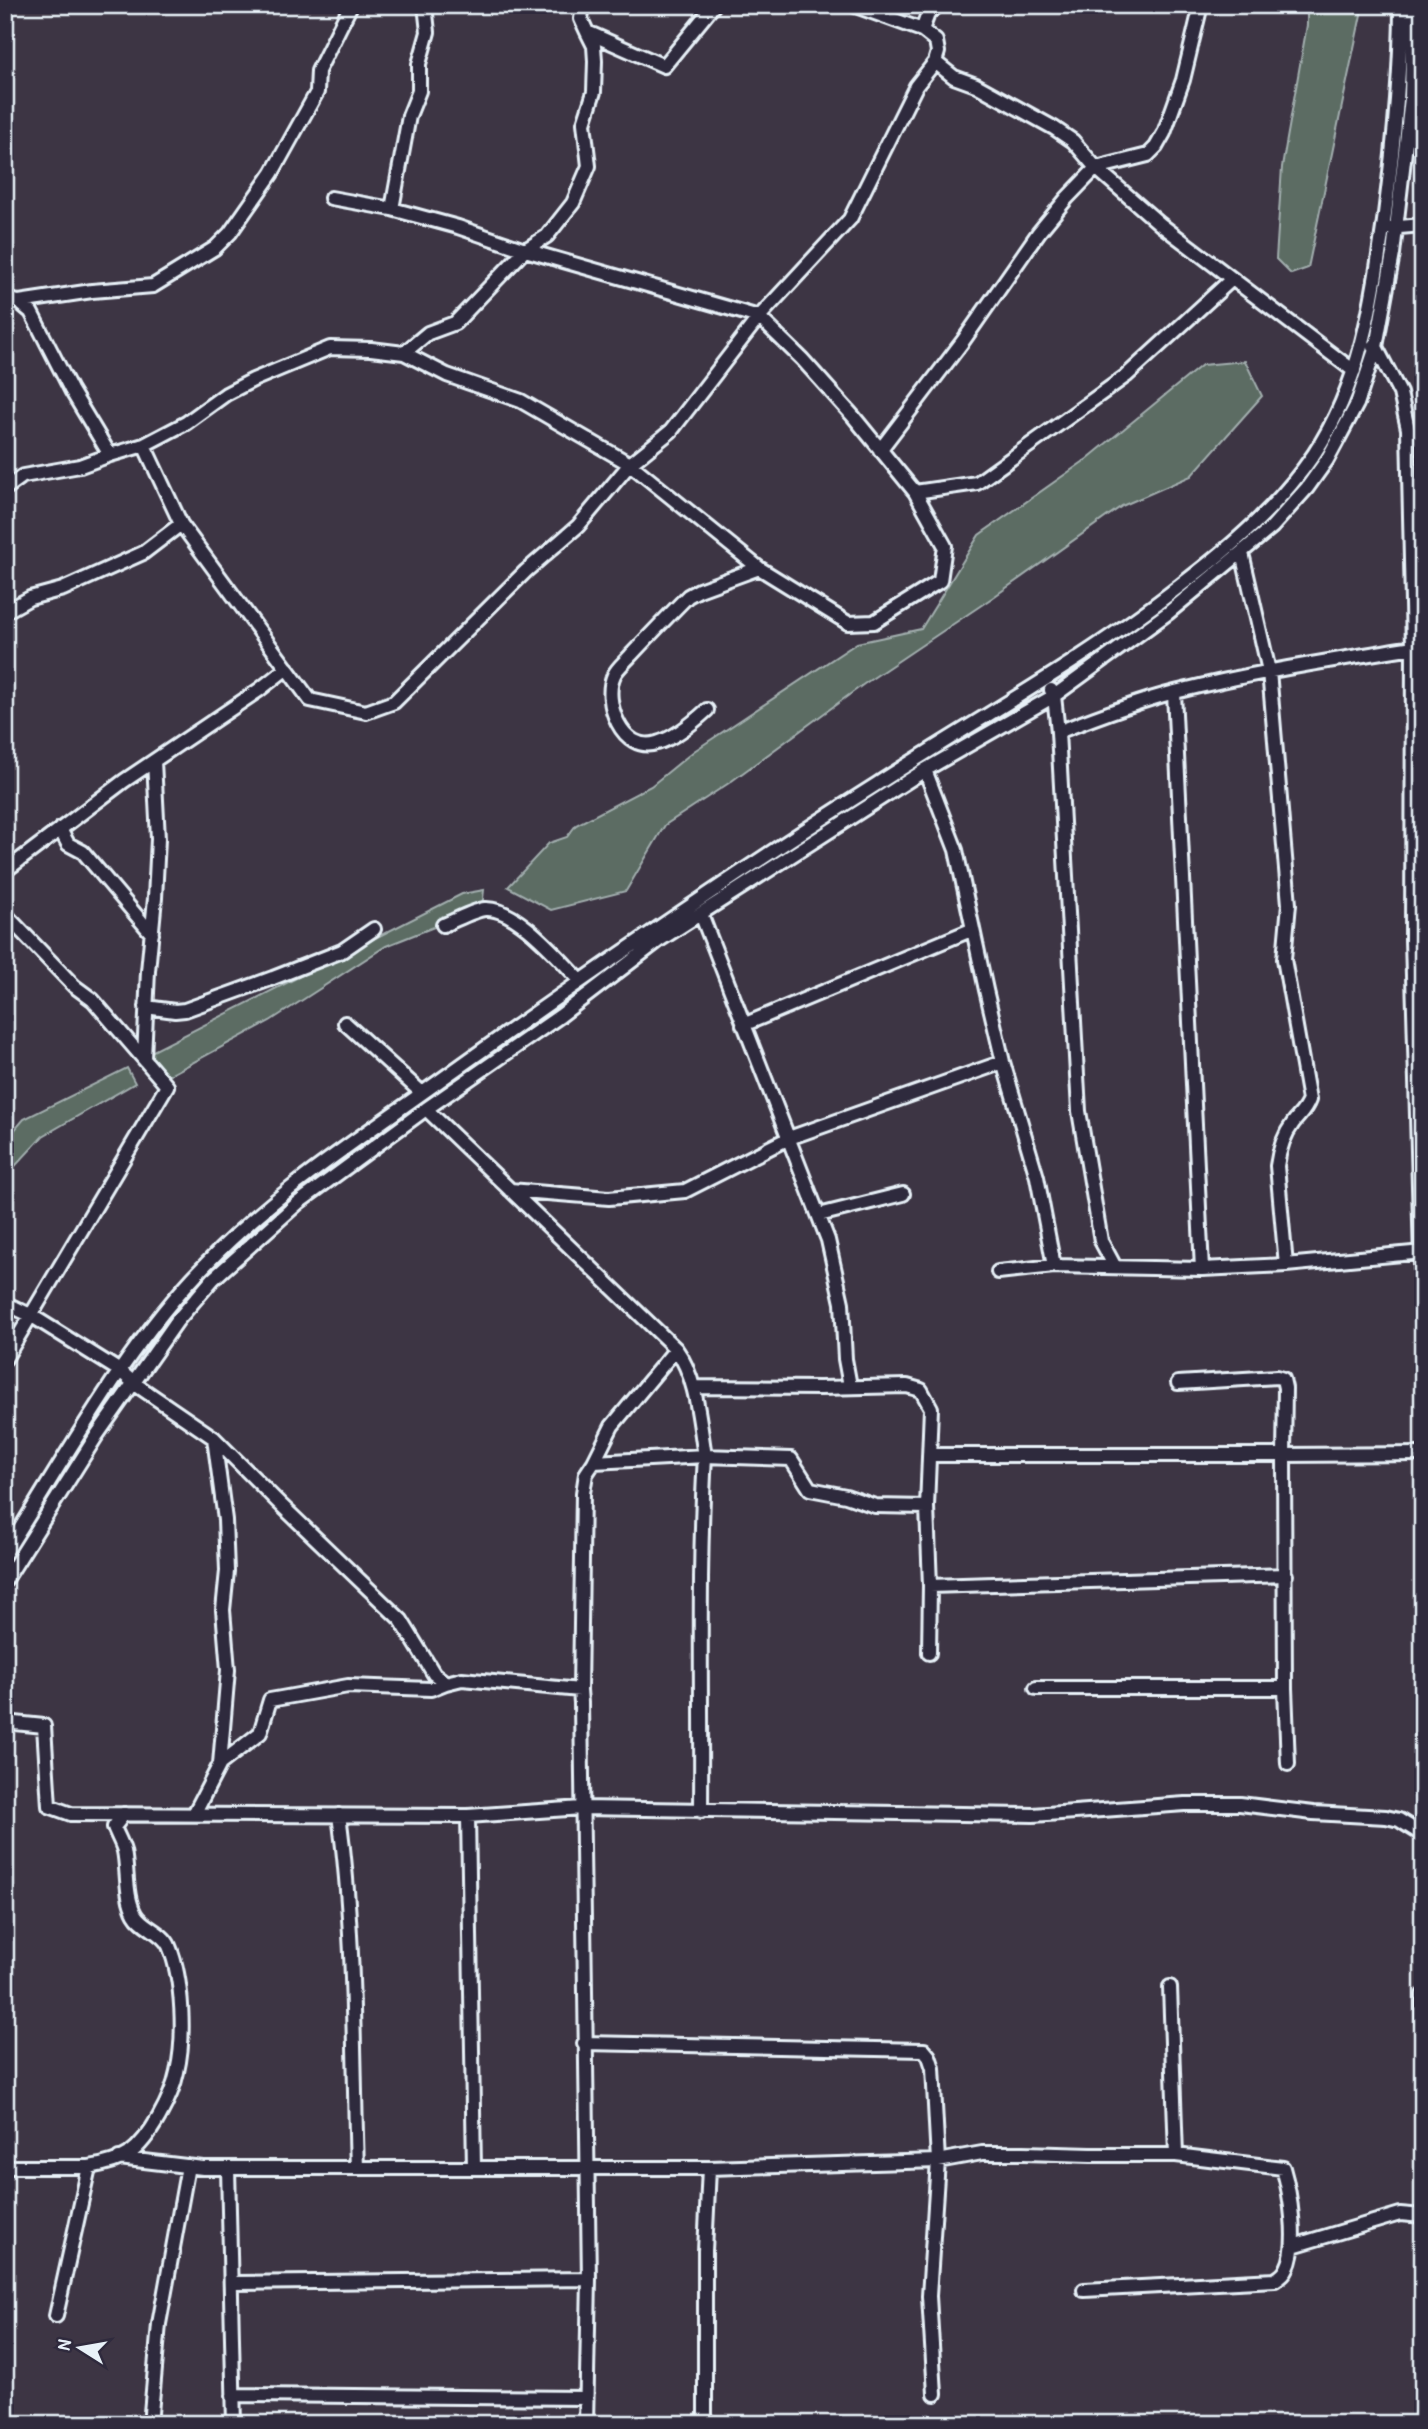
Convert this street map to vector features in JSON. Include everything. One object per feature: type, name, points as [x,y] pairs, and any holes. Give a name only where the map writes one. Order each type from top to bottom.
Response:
[{"type":"street","points":[[5,299],[19,302],[92,291],[153,286],[215,248],[246,212],[285,150],[317,92],[318,71],[351,5]]},
{"type":"street","points":[[392,209],[406,128],[419,91],[419,64],[428,32],[425,5]]},
{"type":"street","points":[[404,354],[428,333],[455,323],[525,250],[547,236],[573,203],[589,166],[584,123],[594,92],[594,46],[581,19],[583,5]]},
{"type":"street","points":[[587,32],[664,66],[714,5]]},
{"type":"street","points":[[144,445],[181,524],[310,700],[366,712],[394,702],[526,571],[578,526],[630,464],[671,431],[759,317],[850,219],[916,86],[935,62],[938,52],[936,41],[922,30],[853,5]]},
{"type":"street","points":[[922,30],[928,14],[938,5]]},
{"type":"street","points":[[880,450],[963,341],[1039,232],[1096,168],[1148,155],[1156,147],[1164,133],[1183,79],[1201,5]]},
{"type":"street","points":[[1389,228],[1399,96],[1401,5]]},
{"type":"street","points":[[5,1581],[97,1435],[177,1321],[213,1279],[298,1203],[426,1109],[560,1016],[658,941],[925,770],[1054,696],[1168,613],[1242,554],[1272,527],[1307,488],[1327,460],[1357,404],[1411,98],[1413,5]]},
{"type":"street","points":[[935,62],[954,77],[976,85],[1073,141],[1096,168],[1160,224],[1354,371]]},
{"type":"street","points":[[5,489],[23,475],[80,466],[144,445],[186,423],[226,394],[330,348],[371,349],[404,354],[447,375],[521,401],[630,464],[759,568],[848,623],[874,622],[940,581],[945,546],[915,492],[853,416],[759,317],[525,250],[458,227],[392,209],[331,198]]},
{"type":"street","points":[[1389,228],[1423,225]]},
{"type":"street","points":[[915,492],[977,483],[1126,376],[1232,279]]},
{"type":"street","points":[[19,302],[31,312],[71,390],[110,455]]},
{"type":"street","points":[[5,1553],[120,1371],[168,1306],[238,1232],[332,1158],[580,981],[788,840],[1045,681],[1212,562],[1263,517],[1295,481],[1317,450],[1369,345]]},
{"type":"street","points":[[1369,345],[1400,393],[1408,429],[1418,645],[1417,939],[1423,1326]]},
{"type":"street","points":[[5,612],[30,598],[63,589],[143,554],[181,524]]},
{"type":"street","points":[[1242,554],[1269,671],[1289,904],[1284,959],[1309,1100],[1304,1113],[1293,1122],[1279,1151],[1286,1265]]},
{"type":"street","points":[[707,710],[687,728],[657,744],[633,740],[624,734],[611,707],[610,692],[614,673],[688,596],[759,568]]},
{"type":"street","points":[[1058,732],[1174,692],[1269,671],[1418,645]]},
{"type":"street","points":[[5,871],[154,761],[287,668]]},
{"type":"street","points":[[1045,681],[1054,696],[1058,732],[1079,1111],[1101,1241],[1115,1267]]},
{"type":"street","points":[[1174,692],[1202,1269]]},
{"type":"street","points":[[144,1058],[158,839],[154,761]]},
{"type":"street","points":[[925,770],[956,850],[971,930],[1003,1062],[1037,1177],[1054,1266]]},
{"type":"street","points":[[60,829],[68,844],[83,852],[152,934]]},
{"type":"street","points":[[443,925],[485,909],[512,916],[580,981]]},
{"type":"street","points":[[5,914],[74,986],[93,1000],[167,1086],[5,1359]]},
{"type":"street","points":[[701,914],[828,1240],[842,1303],[849,1386]]},
{"type":"street","points":[[146,1007],[185,1010],[342,951],[374,929]]},
{"type":"street","points":[[743,1025],[971,930]]},
{"type":"street","points":[[345,1023],[422,1093]]},
{"type":"street","points":[[510,1190],[609,1198],[685,1191],[789,1138],[1003,1062]]},
{"type":"street","points":[[426,1109],[683,1358],[693,1387],[705,1456],[699,1560],[702,1646],[701,1811]]},
{"type":"street","points":[[819,1215],[903,1194]]},
{"type":"street","points":[[998,1272],[1054,1266],[1202,1269],[1286,1265],[1422,1252]]},
{"type":"street","points":[[5,1303],[32,1316],[120,1371],[214,1438],[401,1619],[434,1674],[446,1682]]},
{"type":"street","points":[[586,2424],[589,2279],[580,1690],[583,1493],[586,1475],[612,1426],[676,1349]]},
{"type":"street","points":[[1178,1383],[1277,1377],[1283,1379],[1288,1764]]},
{"type":"street","points":[[693,1387],[907,1386],[921,1390],[931,1408],[927,1507],[929,1653]]},
{"type":"street","points":[[194,1814],[220,1764],[228,1671],[223,1610],[227,1571],[225,1520],[214,1438]]},
{"type":"street","points":[[930,1455],[1423,1454]]},
{"type":"street","points":[[594,1462],[705,1456],[791,1459],[810,1489],[846,1496],[875,1506],[927,1507]]},
{"type":"street","points":[[930,1586],[1286,1575]]},
{"type":"street","points":[[220,1764],[260,1733],[270,1700],[348,1686],[431,1689],[462,1679],[580,1690]]},
{"type":"street","points":[[1037,1688],[1285,1688]]},
{"type":"street","points":[[5,1722],[44,1726],[49,1806],[71,1814],[468,1816],[582,1808],[1033,1815],[1185,1804],[1240,1804],[1313,1813],[1386,1817],[1399,1820],[1423,1835]]},
{"type":"street","points":[[5,2168],[89,2167],[102,2165],[129,2154],[156,2125],[177,2073],[182,1999],[169,1943],[135,1915],[123,1849],[114,1827],[124,1814]]},
{"type":"street","points":[[339,1815],[346,1864],[352,1977],[357,2168]]},
{"type":"street","points":[[468,1816],[474,2168]]},
{"type":"street","points":[[1170,1987],[1175,2155]]},
{"type":"street","points":[[1423,1995],[1423,2024]]},
{"type":"street","points":[[584,2043],[924,2050],[933,2068],[938,2161],[929,2297],[935,2394]]},
{"type":"street","points":[[119,2158],[228,2168],[709,2168],[938,2161],[982,2153],[1175,2155],[1283,2168],[1293,2246],[1288,2268],[1276,2280],[1084,2290]]},
{"type":"street","points":[[150,2424],[159,2324],[188,2166]]},
{"type":"street","points":[[56,2316],[89,2167]]},
{"type":"street","points":[[228,2168],[234,2424]]},
{"type":"street","points":[[705,2424],[705,2251],[709,2168]]},
{"type":"street","points":[[1293,2246],[1400,2214],[1423,2216]]},
{"type":"street","points":[[232,2283],[589,2279]]},
{"type":"street","points":[[233,2396],[586,2398]]},
{"type":"green space","points":[[1307,5],[1363,5],[1308,268],[1291,274],[1276,259],[1282,167],[1307,25]]},
{"type":"green space","points":[[1245,361],[1262,396],[1191,476],[1122,506],[864,684],[729,783],[665,825],[626,891],[551,910],[508,887],[549,843],[567,837],[576,825],[651,786],[694,751],[857,643],[921,629],[979,535],[1087,459],[1202,365]]},
{"type":"green space","points":[[484,890],[482,908],[386,946],[270,1021],[168,1076],[149,1053],[462,894]]},
{"type":"green space","points":[[127,1068],[135,1083],[43,1136],[5,1177],[5,1141],[24,1119]]}]
